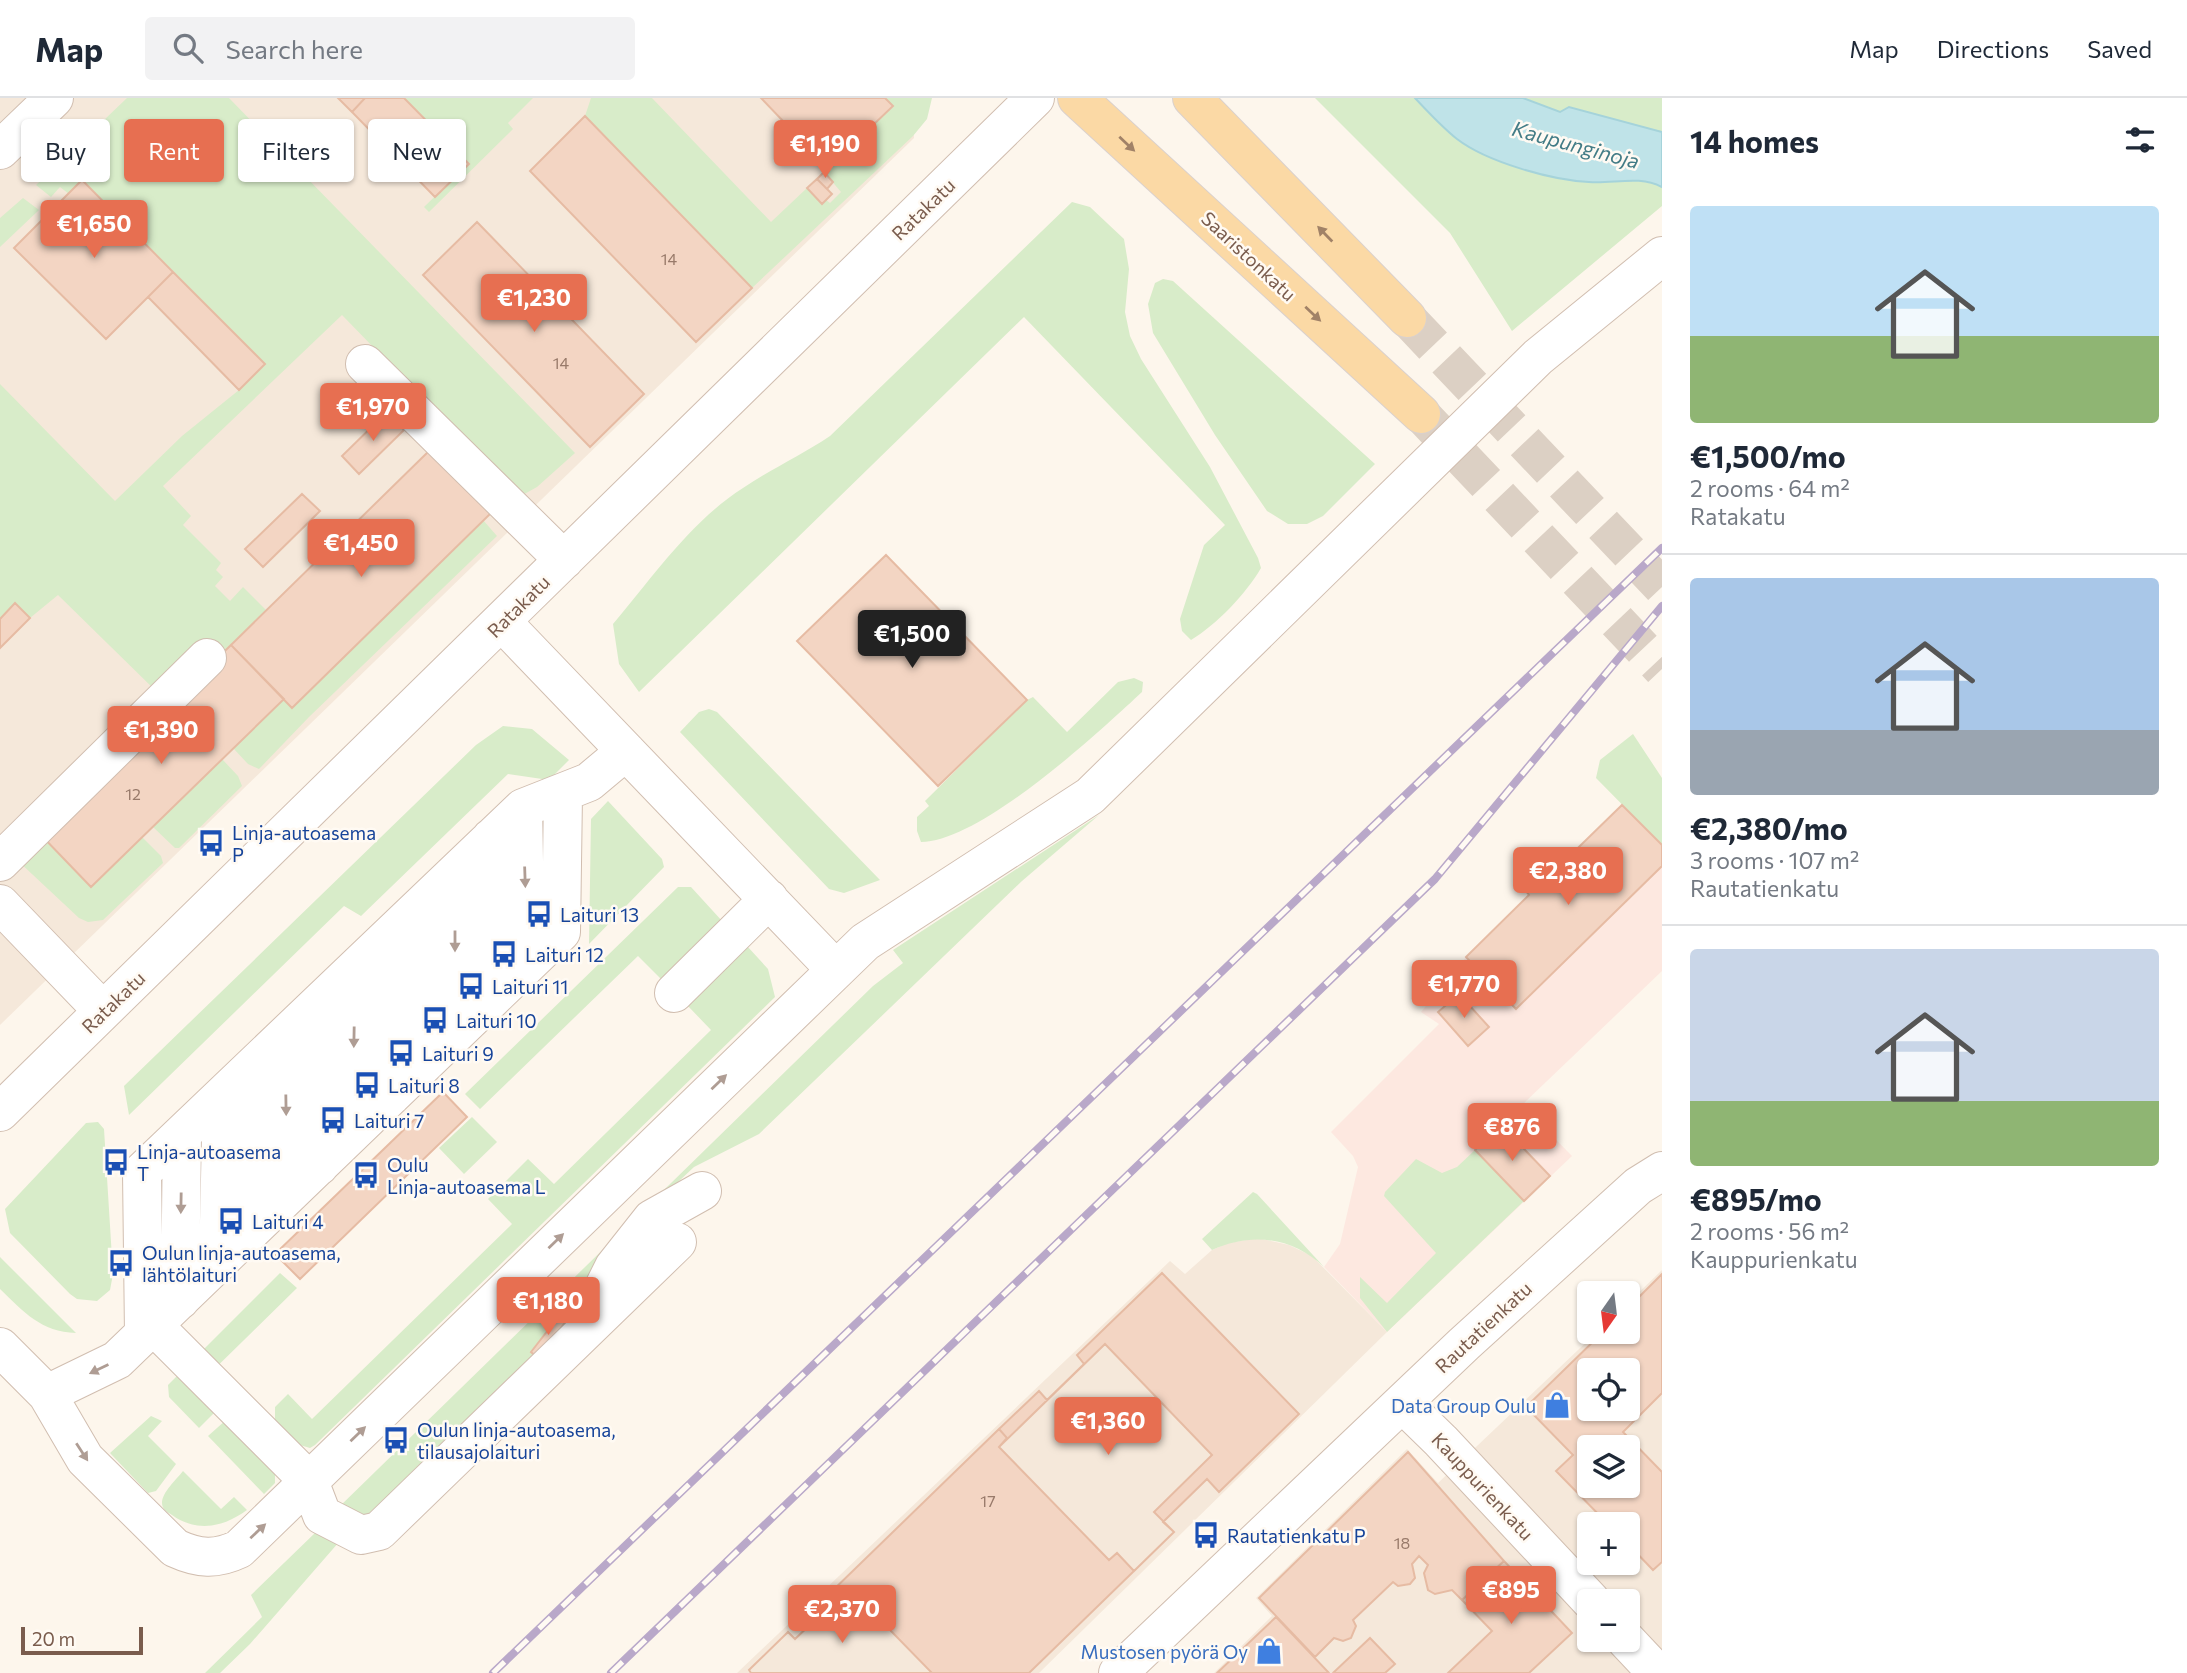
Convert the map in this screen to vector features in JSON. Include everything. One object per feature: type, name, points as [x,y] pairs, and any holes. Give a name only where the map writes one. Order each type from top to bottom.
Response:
[{"type":"main road","name":"Saaristonkatu","points":[[1077,98],[1421,414]]},
{"type":"main road","points":[[1192,98],[1407,318]]},
{"type":"street","points":[[0,150],[54,98]]},
{"type":"street","name":"Ratakatu","points":[[0,1112],[1035,98]]},
{"type":"street","points":[[0,1347],[47,1394],[85,1460],[175,1548],[194,1556],[224,1556],[239,1549],[835,969],[865,942],[1090,796],[1538,357],[1662,256]]},
{"type":"street","points":[[365,364],[564,560]]},
{"type":"street","points":[[502,622],[835,969]]},
{"type":"street","points":[[0,862],[207,658]]},
{"type":"street","points":[[626,751],[599,776],[563,795],[523,808],[142,1172],[159,1320],[309,1481],[321,1515],[361,1535],[379,1531],[677,1242]]},
{"type":"street","points":[[47,1394],[117,1360],[561,932],[563,795]]},
{"type":"street","points":[[523,808],[526,964]]},
{"type":"street","points":[[490,1000],[491,838]]},
{"type":"street","points":[[454,1034],[455,873]]},
{"type":"street","points":[[674,993],[769,899]]},
{"type":"street","points":[[0,904],[103,1011]]},
{"type":"street","points":[[420,907],[423,1065]]},
{"type":"street","points":[[388,937],[391,1096]]},
{"type":"street","points":[[352,1133],[355,969]]},
{"type":"street","points":[[318,1166],[321,1002]]},
{"type":"street","points":[[285,1037],[287,1196]]},
{"type":"street","points":[[251,1068],[251,1231]]},
{"type":"street","points":[[218,1263],[222,1096]]},
{"type":"street","points":[[159,1320],[182,1134]]},
{"type":"street","name":"Rautatienkatu","points":[[1118,1673],[1402,1403],[1650,1179],[1662,1154]]},
{"type":"street","points":[[580,1336],[614,1267],[652,1219],[702,1191]]},
{"type":"street","name":"Kauppurienkatu","points":[[1402,1403],[1580,1589]]},
{"type":"street","points":[[1637,1652],[1657,1673]]},
{"type":"shaded area","points":[[0,98],[912,98],[914,138],[0,1025]]},
{"type":"shaded area","points":[[1622,805],[1662,845],[1662,971],[1522,1105],[1572,1156],[1387,1332],[1324,1267],[1340,1244],[1358,1167],[1353,1156],[1331,1132],[1439,1024],[1421,1012],[1466,957],[1529,895],[1525,890],[1537,879],[1542,883]]},
{"type":"shaded area","points":[[1258,1238],[1289,1245],[1312,1256],[1387,1332],[1039,1673],[737,1673],[1170,1261],[1185,1274],[1212,1250],[1228,1243]]},
{"type":"shaded area","points":[[1662,1270],[1662,1673],[1214,1673],[1272,1616],[1256,1598],[1407,1449],[1438,1483],[1584,1344],[1640,1344],[1640,1291]]},
{"type":"green space","points":[[127,98],[229,98],[249,119],[238,119],[238,182],[311,182],[575,453],[537,487],[519,497],[342,315],[163,486],[191,516],[183,525],[221,563],[216,570],[223,577],[215,586],[230,601],[243,587],[266,610],[216,659],[158,693],[58,595],[30,618],[15,604],[0,619],[0,384],[115,501],[182,436],[239,390],[265,364],[85,182],[110,182],[110,119],[105,119]]},
{"type":"green space","points":[[404,98],[533,98],[508,123],[513,129],[466,175],[466,166],[469,163],[466,160],[466,119],[425,119]]},
{"type":"green space","points":[[591,98],[652,98],[771,222],[807,188],[822,204],[826,200],[830,203],[841,192],[824,172],[893,107],[885,98],[932,98],[927,119],[913,136],[752,288],[585,116]]},
{"type":"green space","points":[[1315,98],[1662,98],[1662,206],[1512,331],[1450,233]]},
{"type":"green space","points":[[39,182],[81,182],[69,194],[60,187],[51,197],[36,185]]},
{"type":"green space","points":[[450,182],[459,182],[429,212],[424,207]]},
{"type":"green space","points":[[23,198],[39,210],[0,247],[0,218]]},
{"type":"green space","points":[[1072,202],[1090,207],[1124,239],[1129,269],[1125,312],[1130,336],[1141,359],[1210,467],[1258,558],[1261,568],[1239,598],[1191,640],[1182,631],[1180,619],[1204,545],[1225,525],[1024,317],[639,692],[619,664],[613,624],[673,551],[724,502],[830,436]]},
{"type":"green space","points":[[1163,279],[1173,281],[1375,464],[1323,516],[1307,524],[1288,524],[1267,511],[1215,435],[1153,333],[1148,304],[1155,283]]},
{"type":"green space","points":[[483,520],[497,536],[309,717],[259,769],[248,764],[233,748]]},
{"type":"green space","points":[[1134,678],[1143,682],[1142,692],[1037,783],[974,824],[946,837],[921,842],[917,831],[917,817],[929,806],[925,801],[1027,700],[1033,697],[1067,732],[1118,682]]},
{"type":"green space","points":[[709,709],[717,712],[880,880],[844,893],[829,889],[680,732],[699,712]]},
{"type":"green space","points":[[503,726],[532,729],[569,760],[549,780],[508,774],[361,916],[344,906],[129,1115],[124,1086],[476,745]]},
{"type":"green space","points":[[1633,734],[1662,778],[1662,845],[1596,778],[1600,760]]},
{"type":"green space","points":[[222,759],[238,776],[242,786],[179,848],[175,848],[153,827]]},
{"type":"green space","points":[[608,801],[662,859],[664,867],[589,944],[591,819]]},
{"type":"green space","points":[[1099,815],[1022,881],[759,1134],[694,1167],[661,1198],[611,1253],[571,1322],[369,1521],[337,1509],[873,986],[903,963],[893,950]]},
{"type":"green space","points":[[39,833],[91,887],[142,837],[161,856],[163,863],[103,920],[88,922],[79,918],[17,860]]},
{"type":"green space","points":[[678,887],[691,887],[723,922],[662,980],[638,956],[480,1109],[465,1094]]},
{"type":"green space","points":[[747,946],[768,969],[775,997],[315,1445],[310,1448],[300,1445],[275,1420],[275,1407],[288,1394],[312,1419],[512,1224],[488,1199],[528,1159],[554,1184],[711,1030],[687,1005]]},
{"type":"green space","points":[[472,1117],[497,1142],[464,1174],[439,1148]]},
{"type":"green space","points":[[98,1122],[104,1129],[113,1274],[110,1290],[97,1301],[77,1299],[70,1294],[10,1233],[5,1209],[86,1123]]},
{"type":"green space","points":[[1475,1150],[1524,1201],[1387,1332],[1360,1298],[1360,1277],[1387,1303],[1436,1253],[1384,1196],[1385,1192],[1416,1159],[1442,1173],[1457,1167]]},
{"type":"green space","points":[[1253,1192],[1324,1267],[1299,1249],[1271,1240],[1242,1241],[1212,1250],[1202,1239]]},
{"type":"green space","points":[[0,1257],[76,1333],[43,1325],[25,1313],[0,1289]]},
{"type":"green space","points":[[280,1273],[297,1288],[195,1388],[217,1410],[199,1428],[169,1397],[168,1385]]},
{"type":"green space","points":[[151,1416],[162,1421],[148,1436],[176,1464],[156,1491],[148,1493],[110,1453]]},
{"type":"green space","points":[[226,1420],[275,1474],[275,1483],[264,1494],[208,1436]]},
{"type":"green space","points":[[183,1471],[221,1509],[234,1497],[247,1510],[220,1524],[210,1526],[181,1521],[165,1510],[162,1503],[167,1490]]},
{"type":"green space","points":[[316,1532],[339,1542],[250,1644],[220,1673],[205,1673],[262,1617],[251,1595]]},
{"type":"water","name":"Kaupunginoja","points":[[1415,98],[1523,98],[1560,112],[1569,107],[1662,132],[1662,187],[1644,181],[1574,181],[1538,174],[1502,162],[1457,139]]},
{"type":"building","points":[[338,98],[365,98],[352,112]]},
{"type":"building","points":[[365,98],[404,98],[425,119],[368,119],[368,128],[352,112]]},
{"type":"building","points":[[761,98],[885,98],[893,106],[828,168]]},
{"type":"building","points":[[585,116],[752,288],[696,342],[530,171]]},
{"type":"building","points":[[824,172],[833,182],[827,189],[817,179]]},
{"type":"building","points":[[817,179],[832,194],[822,204],[807,188]]},
{"type":"building","points":[[80,182],[84,182],[173,272],[106,339],[14,248]]},
{"type":"building","points":[[420,182],[450,182],[435,197]]},
{"type":"building","points":[[477,222],[644,394],[590,447],[423,275]]},
{"type":"building","points":[[173,272],[265,364],[239,390],[148,297]]},
{"type":"building","points":[[387,412],[404,430],[359,474],[342,456]]},
{"type":"building","points":[[430,450],[491,513],[292,708],[231,645]]},
{"type":"building","points":[[302,494],[320,511],[263,567],[245,549]]},
{"type":"building","points":[[886,555],[1027,700],[938,786],[797,641]]},
{"type":"building","points":[[15,603],[30,618],[0,648],[0,619]]},
{"type":"building","points":[[231,645],[284,699],[91,887],[39,833]]},
{"type":"building","points":[[1622,805],[1662,845],[1662,866],[1516,1009],[1466,957],[1529,895],[1525,890],[1537,879],[1542,883]]},
{"type":"building","points":[[1459,994],[1489,1027],[1468,1046],[1438,1012]]},
{"type":"building","points":[[443,1092],[467,1117],[300,1279],[275,1254]]},
{"type":"building","points":[[1501,1125],[1550,1176],[1524,1201],[1475,1150]]},
{"type":"building","points":[[1162,1273],[1299,1414],[1219,1492],[1207,1479],[1163,1522],[1174,1532],[1134,1571],[1117,1553],[1109,1560],[999,1447],[1007,1438],[999,1429],[1039,1391],[1047,1400],[1084,1364],[1077,1355]]},
{"type":"building","points":[[1662,1274],[1662,1393],[1640,1415],[1640,1358],[1577,1358],[1577,1421],[1634,1421],[1623,1432],[1626,1435],[1577,1435],[1577,1492],[1556,1471],[1573,1455],[1526,1407],[1591,1344],[1640,1344],[1640,1296]]},
{"type":"building","points":[[559,1316],[566,1321],[538,1358],[531,1352]]},
{"type":"building","points":[[1105,1344],[1212,1455],[1154,1512],[1174,1532],[1134,1571],[1117,1553],[1109,1560],[999,1447]]},
{"type":"building","points":[[999,1429],[1007,1438],[999,1447],[1109,1560],[1117,1553],[1134,1571],[1029,1673],[751,1673],[749,1670],[788,1632],[795,1639],[833,1603],[826,1597]]},
{"type":"building","points":[[1640,1449],[1662,1472],[1662,1562],[1653,1570],[1640,1556],[1640,1512],[1596,1512],[1582,1498],[1640,1498]]},
{"type":"building","points":[[1408,1452],[1504,1561],[1462,1600],[1452,1590],[1435,1594],[1428,1590],[1424,1573],[1428,1565],[1419,1556],[1412,1564],[1415,1578],[1410,1584],[1398,1586],[1393,1582],[1353,1620],[1356,1626],[1351,1638],[1343,1641],[1334,1638],[1315,1657],[1259,1598]]},
{"type":"building","points":[[1504,1561],[1572,1633],[1529,1673],[1448,1673],[1492,1631],[1462,1600]]},
{"type":"building","points":[[849,1588],[932,1673],[751,1673],[749,1670],[788,1632],[795,1639]]},
{"type":"building","points":[[1276,1617],[1329,1673],[1217,1673]]},
{"type":"building","points":[[1370,1638],[1395,1664],[1385,1673],[1333,1673]]},
{"type":"tunnel","points":[[1407,318],[1662,587]]},
{"type":"tunnel","points":[[1421,414],[1662,669]]},
{"type":"railway","points":[[493,1673],[1662,548]]},
{"type":"railway","points":[[611,1673],[1435,879],[1662,606]]},
{"type":"place","name":"Linja-autoasema P","points":[[211,843]]},
{"type":"place","name":"Laituri 13","points":[[539,914]]},
{"type":"place","name":"Laituri 12","points":[[504,954]]},
{"type":"place","name":"Laituri 11","points":[[471,986]]},
{"type":"place","name":"Laituri 10","points":[[435,1020]]},
{"type":"place","name":"Laituri 9","points":[[401,1053]]},
{"type":"place","name":"Laituri 8","points":[[367,1085]]},
{"type":"place","name":"Laituri 7","points":[[333,1120]]},
{"type":"place","name":"Linja-autoasema T","points":[[116,1162]]},
{"type":"place","name":"Oulu Linja-autoasema L","points":[[366,1175]]},
{"type":"place","name":"Laituri 4","points":[[231,1221]]},
{"type":"place","name":"Oulun linja-autoasema, lähtölaituri","points":[[121,1263]]},
{"type":"place","name":"Data Group Oulu","points":[[1557,1405]]},
{"type":"place","name":"Oulun linja-autoasema, tilausajolaituri","points":[[396,1440]]},
{"type":"place","name":"Rautatienkatu P","points":[[1206,1535]]},
{"type":"place","name":"Mustosen pyörä Oy","points":[[1269,1651]]}]
